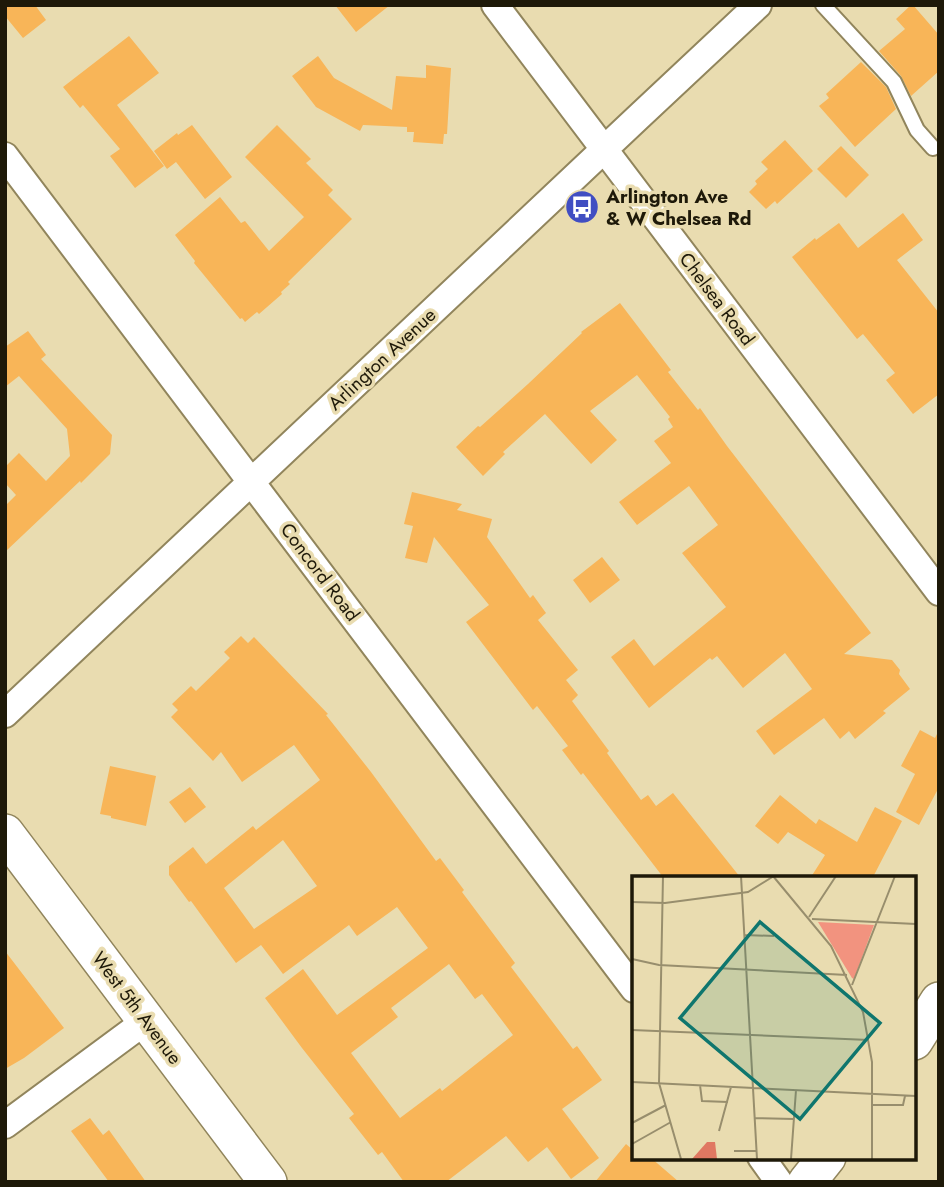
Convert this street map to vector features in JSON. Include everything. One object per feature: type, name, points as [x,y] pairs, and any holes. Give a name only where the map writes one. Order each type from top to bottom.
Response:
[{"type":"main road","name":"West 5th Avenue","points":[[5,833],[268,1182]]},
{"type":"main road","points":[[916,1038],[939,1001]]},
{"type":"main road","points":[[807,1182],[825,1159]]},
{"type":"street","name":"Chelsea Road","points":[[495,5],[939,592]]},
{"type":"street","name":"Arlington Avenue","points":[[5,714],[141,589],[758,5]]},
{"type":"street","name":"Concord Road","points":[[5,156],[632,986]]},
{"type":"street","points":[[5,1125],[147,1020]]},
{"type":"street","points":[[762,1159],[779,1182]]},
{"type":"lane","points":[[823,5],[894,82],[917,130],[933,148]]},
{"type":"building","points":[[5,5],[35,5],[46,20],[23,38],[5,16]]},
{"type":"building","points":[[335,5],[390,5],[356,32]]},
{"type":"building","points":[[911,5],[939,35],[939,71],[911,96],[901,76],[879,51],[905,29],[896,19]]},
{"type":"building","points":[[129,36],[159,73],[117,105],[164,166],[135,188],[110,156],[120,149],[83,105],[80,108],[63,87]]},
{"type":"building","points":[[318,56],[334,78],[392,110],[396,76],[426,78],[426,65],[451,68],[447,134],[444,134],[443,144],[413,142],[414,132],[407,132],[407,127],[363,125],[360,131],[316,107],[292,76]]},
{"type":"building","points":[[861,62],[886,87],[896,109],[855,147],[819,106],[829,98],[826,94]]},
{"type":"building","points":[[192,125],[232,177],[205,199],[176,162],[167,169],[154,151]]},
{"type":"building","points":[[277,125],[311,159],[306,163],[333,190],[328,195],[352,219],[288,282],[290,284],[282,294],[245,322],[194,263],[175,235],[220,197],[241,223],[245,221],[269,251],[304,217],[245,157]]},
{"type":"building","points":[[785,140],[813,171],[777,204],[775,201],[766,209],[749,192],[757,184],[755,181],[768,169],[761,162]]},
{"type":"building","points":[[841,146],[869,175],[846,198],[817,169]]},
{"type":"building","points":[[903,213],[923,240],[897,260],[939,313],[939,394],[913,414],[886,380],[895,373],[863,334],[857,339],[792,257],[839,223],[858,248]]},
{"type":"building","points":[[620,303],[671,370],[668,372],[698,410],[700,408],[871,633],[844,654],[892,660],[900,670],[899,674],[910,689],[855,739],[849,731],[840,739],[824,718],[774,755],[756,731],[812,689],[785,653],[743,688],[717,656],[712,660],[710,658],[649,708],[611,657],[634,639],[654,666],[726,607],[682,553],[718,525],[689,486],[637,525],[619,502],[671,463],[654,441],[673,427],[668,419],[670,417],[637,375],[590,411],[617,440],[591,464],[545,414],[503,452],[505,454],[483,476],[456,447],[528,384],[581,332]]},
{"type":"building","points":[[28,331],[46,355],[41,359],[112,435],[110,454],[5,552],[5,506],[16,495],[5,483],[5,467],[19,453],[46,481],[70,456],[67,429],[19,376],[5,387],[5,347]]},
{"type":"building","points":[[412,492],[462,504],[457,510],[492,519],[487,537],[530,598],[533,595],[546,613],[538,620],[578,670],[566,680],[578,695],[572,701],[609,751],[607,753],[641,800],[648,795],[656,806],[673,793],[739,876],[662,876],[583,773],[581,775],[562,750],[568,746],[537,706],[533,710],[466,622],[489,605],[434,537],[427,563],[405,558],[413,526],[404,524]]},
{"type":"building","points":[[602,557],[620,580],[590,603],[573,580]]},
{"type":"building","points":[[241,636],[248,643],[254,637],[328,714],[326,715],[436,861],[440,858],[464,890],[462,892],[515,963],[511,967],[573,1049],[577,1046],[602,1080],[562,1109],[599,1158],[571,1179],[547,1147],[528,1162],[506,1136],[446,1182],[404,1182],[382,1152],[378,1155],[349,1118],[354,1114],[265,998],[303,969],[337,1015],[428,948],[397,907],[357,936],[349,925],[283,974],[261,945],[236,963],[169,875],[169,866],[193,847],[206,864],[253,826],[256,830],[320,780],[294,745],[242,782],[221,752],[213,761],[171,717],[178,710],[172,704],[191,686],[196,691],[230,658],[224,652]],"holes":[[[283,840],[317,886],[254,929],[224,888]],[[449,964],[475,999],[482,994],[513,1035],[442,1091],[440,1088],[400,1118],[351,1053],[398,1017],[391,1008]]]},
{"type":"building","points":[[920,730],[935,738],[939,730],[939,787],[919,825],[896,812],[915,774],[901,766]]},
{"type":"building","points":[[110,766],[156,776],[146,826],[100,814]]},
{"type":"building","points":[[190,787],[206,807],[185,823],[169,802]]},
{"type":"building","points":[[780,795],[816,824],[819,819],[857,842],[875,807],[902,821],[874,876],[812,876],[825,855],[788,832],[778,844],[755,826]]},
{"type":"building","points":[[5,951],[64,1028],[5,1069]]},
{"type":"building","points":[[90,1118],[103,1135],[109,1130],[146,1182],[109,1182],[71,1131]]},
{"type":"building","points":[[626,1144],[632,1149],[632,1159],[652,1159],[679,1182],[595,1182]]},
{"type":"place","name":"Arlington Ave & W Chelsea Rd","points":[[582,207]]}]
